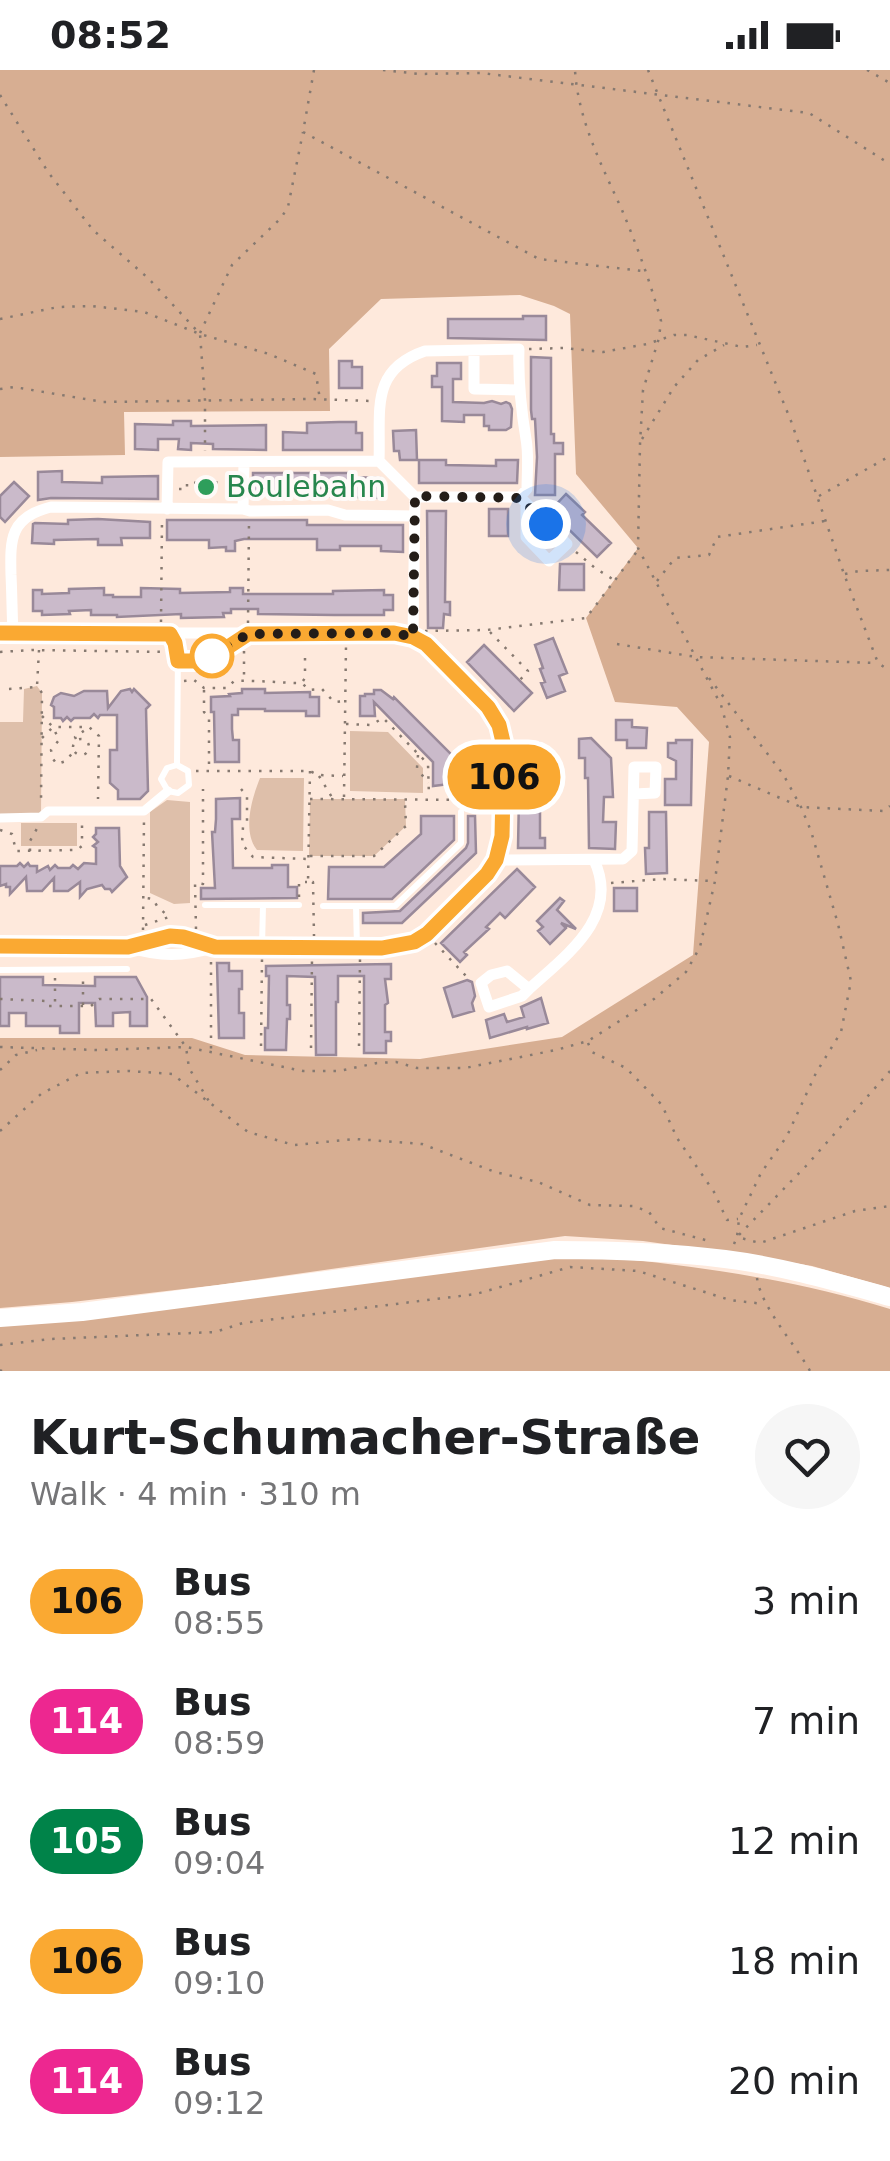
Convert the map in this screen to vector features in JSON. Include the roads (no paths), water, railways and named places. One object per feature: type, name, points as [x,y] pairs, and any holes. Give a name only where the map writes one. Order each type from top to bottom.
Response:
[{"type":"main road","points":[[0,1318],[82,1312],[555,1250],[729,1257],[829,1279],[890,1298]]},
{"type":"street","points":[[167,509],[168,462],[379,461],[415,496],[523,501],[567,544],[549,562],[526,537],[523,501],[527,489],[526,454],[518,390],[519,349],[425,351],[398,364],[386,376],[381,401],[379,461]]},
{"type":"street","points":[[474,350],[474,390],[518,390]]},
{"type":"street","points":[[244,462],[246,510]]},
{"type":"street","points":[[413,637],[415,496]]},
{"type":"street","points":[[0,946],[128,947],[170,936],[215,947],[399,946],[427,934],[487,874],[496,860],[502,836],[504,746],[499,725],[488,707],[426,644],[413,637],[394,633],[248,634],[165,629],[6,633],[10,548],[18,525],[37,510],[328,510],[345,515],[414,516]]},
{"type":"street","points":[[0,818],[40,822],[48,811],[144,812],[168,791]]},
{"type":"street","points":[[496,860],[623,859],[632,851],[634,794]]},
{"type":"street","points":[[529,989],[507,971],[481,982],[489,1008],[522,996],[584,939],[600,903],[602,883],[594,860]]},
{"type":"lane","points":[[165,629],[178,657],[177,764]]},
{"type":"lane","points":[[178,657],[199,661],[248,634]]},
{"type":"lane","points":[[177,764],[188,771],[189,785],[178,793],[168,791],[161,779],[167,768],[177,764]]},
{"type":"lane","points":[[323,906],[395,906],[460,843],[461,812]]},
{"type":"lane","points":[[205,905],[299,905]]},
{"type":"lane","points":[[262,946],[263,905]]},
{"type":"lane","points":[[356,906],[358,948]]},
{"type":"lane","points":[[0,970],[127,969]]},
{"type":"place","name":"Boulebahn","points":[[206,487]]}]
